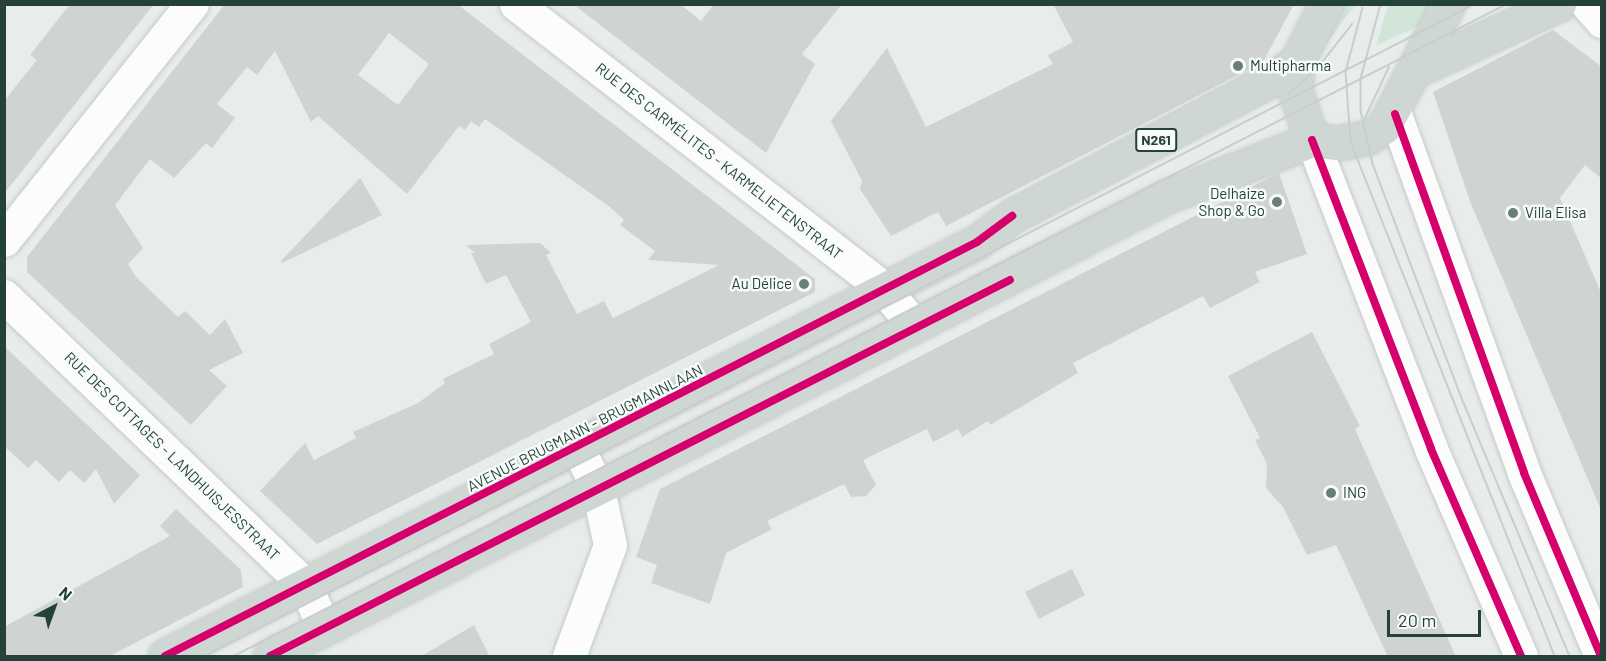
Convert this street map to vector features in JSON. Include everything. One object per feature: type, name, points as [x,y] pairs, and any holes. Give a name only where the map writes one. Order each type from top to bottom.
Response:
[{"type":"main road","points":[[1312,140],[1295,90],[1298,60],[1326,4]]},
{"type":"main road","points":[[270,657],[1163,198],[1312,140],[1366,138],[1395,114],[1420,68],[1448,4]]},
{"type":"main road","points":[[1420,68],[1558,4]]},
{"type":"main road","name":"AVENUE BRUGMANN - BRUGMANNLAAN","points":[[165,657],[578,448],[883,288],[977,242],[1012,216],[1298,60]]},
{"type":"street","points":[[4,240],[192,4]]},
{"type":"street","name":"RUE DES CARMÉLITES - KARMELIETENSTRAAT","points":[[516,4],[883,288],[914,326]]},
{"type":"street","points":[[1587,4],[1602,21]]},
{"type":"street","points":[[1395,114],[1524,473],[1601,657]]},
{"type":"street","points":[[1312,140],[1431,449],[1521,657]]},
{"type":"street","name":"RUE DES COTTAGES - LANDHUISJESSTRAAT","points":[[4,296],[305,585],[324,628]]},
{"type":"street","points":[[569,657],[609,545],[598,489],[578,448]]},
{"type":"green space","points":[[1342,5],[1355,5],[1315,58]]},
{"type":"green space","points":[[1388,5],[1431,5],[1422,24],[1376,46]]},
{"type":"building","points":[[70,4],[154,4],[4,194],[4,101],[37,60],[30,55]]},
{"type":"building","points":[[225,4],[457,4],[815,279],[815,292],[317,544],[260,491],[305,443],[314,460],[356,438],[353,432],[418,403],[445,383],[443,379],[494,354],[489,344],[531,322],[506,275],[486,284],[471,253],[475,253],[466,245],[540,243],[551,253],[546,255],[577,314],[604,301],[613,318],[719,265],[648,260],[655,251],[620,225],[624,220],[610,207],[485,119],[479,127],[471,121],[465,130],[459,126],[407,194],[318,116],[311,122],[275,51],[257,75],[247,67],[217,104],[235,118],[212,148],[206,143],[174,178],[150,159],[115,205],[143,248],[128,264],[136,277],[178,317],[185,311],[210,335],[225,319],[243,353],[209,370],[227,386],[191,425],[27,272],[27,257]],"holes":[[[389,33],[429,64],[398,105],[358,75]]]},
{"type":"building","points":[[573,4],[680,4],[701,21],[714,4],[842,4],[802,54],[815,64],[766,153]]},
{"type":"building","points":[[1053,4],[1294,4],[1263,62],[946,226],[938,212],[891,236],[860,189],[862,181],[831,121],[887,48],[926,127],[1053,64],[1048,55],[1073,42]]},
{"type":"building","points":[[1553,30],[1602,67],[1602,179],[1585,165],[1560,198],[1602,295],[1601,510],[1471,204],[1433,92]]},
{"type":"building","points":[[1279,173],[1307,254],[1255,272],[1260,282],[1210,308],[1203,296],[1073,363],[1078,373],[990,425],[988,421],[962,437],[958,429],[933,442],[927,429],[863,460],[876,485],[866,496],[851,497],[844,484],[767,521],[772,529],[726,553],[710,604],[651,583],[657,565],[636,557],[660,489]]},
{"type":"building","points":[[360,178],[382,215],[282,263],[281,261]]},
{"type":"building","points":[[1312,332],[1360,426],[1355,429],[1456,657],[1388,657],[1336,545],[1307,555],[1283,507],[1266,488],[1267,464],[1255,440],[1260,438],[1228,376]]},
{"type":"building","points":[[4,346],[140,475],[114,504],[96,469],[84,483],[70,470],[59,482],[36,460],[28,468],[4,446]]},
{"type":"building","points":[[176,509],[241,570],[243,587],[108,657],[4,657],[4,627],[170,536],[160,526]]},
{"type":"building","points":[[1072,569],[1085,595],[1039,619],[1025,592]]},
{"type":"building","points":[[474,625],[490,657],[420,657]]},
{"type":"tram line","points":[[1381,4],[1361,79],[1361,111],[1373,164],[1464,403],[1570,656]]},
{"type":"tram line","points":[[205,656],[1475,4]]},
{"type":"tram line","points":[[234,656],[1507,4]]},
{"type":"tram line","points":[[1363,8],[1346,72],[1351,142],[1555,656]]},
{"type":"tram line","points":[[1288,94],[1317,69],[1352,24]]},
{"type":"tram line","points":[[1365,118],[1389,67]]},
{"type":"cycle path","points":[[1395,114],[1524,473],[1601,656]]},
{"type":"cycle path","points":[[1312,140],[1431,449],[1521,656]]},
{"type":"cycle path","points":[[165,656],[977,242],[1012,216]]},
{"type":"cycle path","points":[[270,656],[1010,280]]},
{"type":"place","name":"Multipharma","points":[[1238,66]]},
{"type":"place","name":"Delhaize Shop & Go","points":[[1277,202]]},
{"type":"place","name":"Villa Elisa","points":[[1513,213]]},
{"type":"place","name":"Au Délice","points":[[804,284]]},
{"type":"place","name":"ING","points":[[1331,493]]}]
